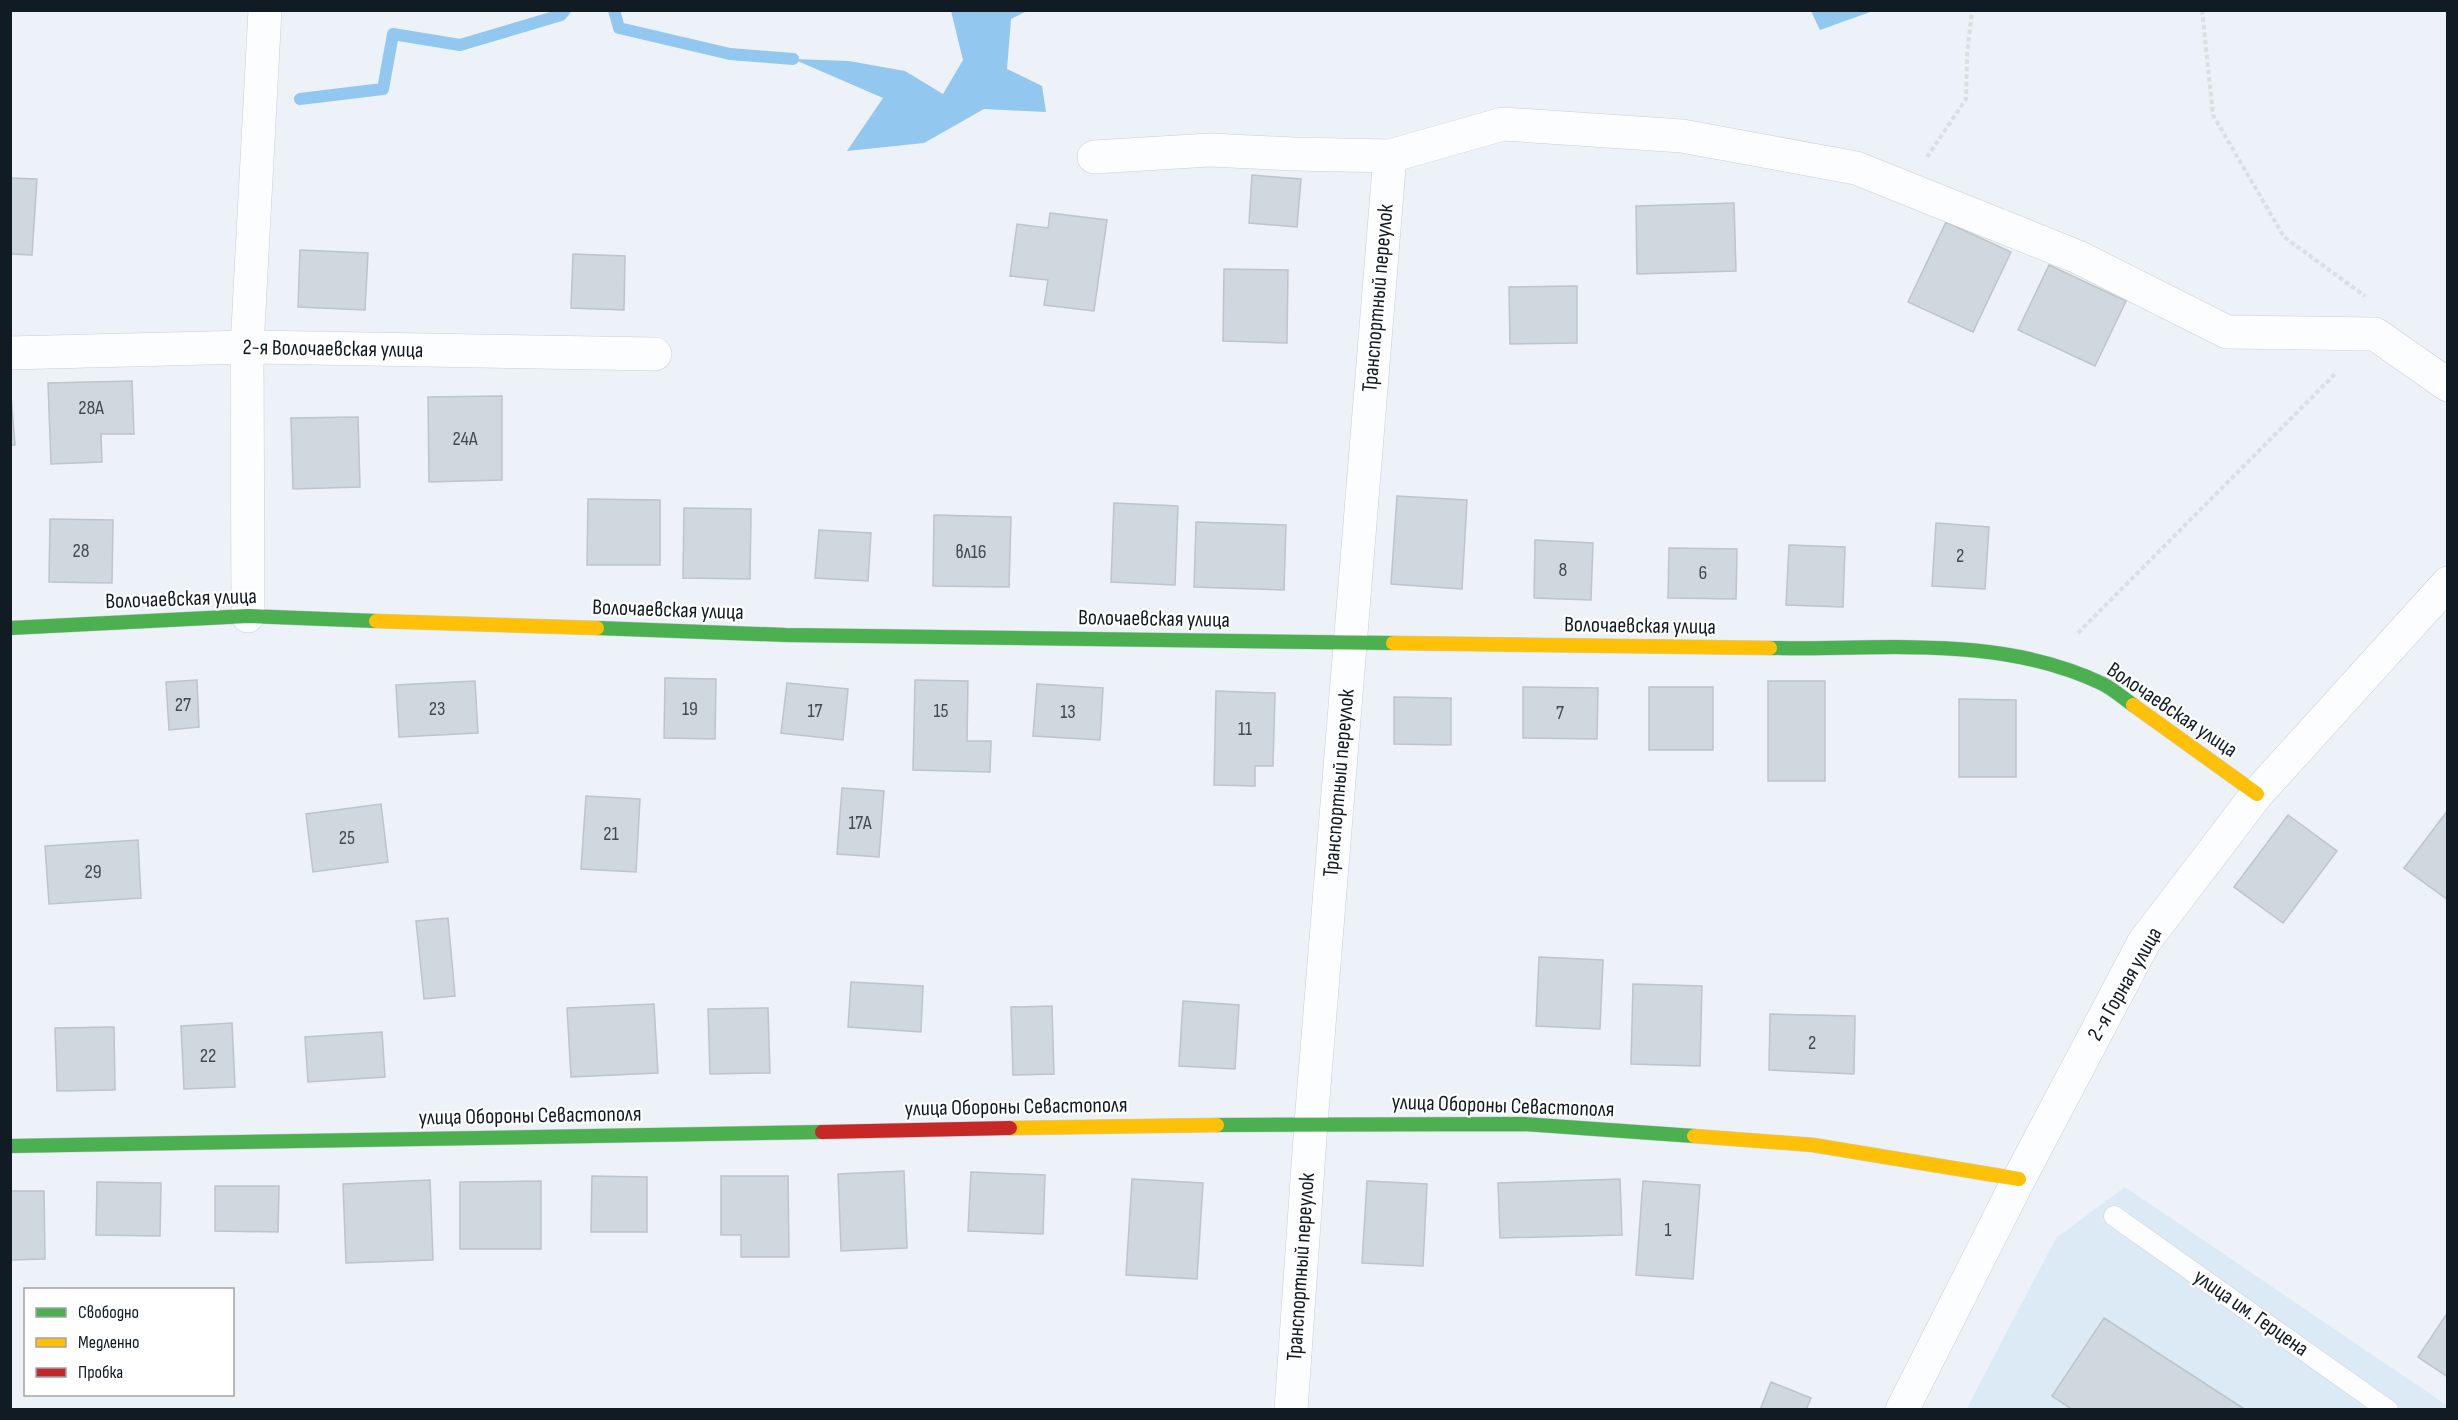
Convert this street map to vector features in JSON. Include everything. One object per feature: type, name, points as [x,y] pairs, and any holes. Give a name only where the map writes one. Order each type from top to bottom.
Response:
[{"type":"street","points":[[248,616],[247,347],[265,10]]},
{"type":"street","points":[[1094,157],[1210,150],[1390,156],[1503,124],[1682,136],[1856,168],[2078,257],[2227,332],[2375,334],[2448,385]]},
{"type":"street","name":"Транспортный переулок","points":[[1291,1410],[1311,1123],[1390,156]]},
{"type":"street","name":"2-я Волочаевская улица","points":[[10,353],[247,347],[655,354]]},
{"type":"street","name":"2-я Горная улица","points":[[1902,1410],[2019,1179],[2144,942],[2257,795],[2448,583]]},
{"type":"street","name":"Волочаевская улица","points":[[10,628],[248,616],[786,635],[1815,649],[1959,648],[2048,663],[2104,684],[2257,795]]},
{"type":"street","name":"улица Обороны Севастополя","points":[[10,1146],[1311,1123],[1523,1124],[1813,1145],[2019,1179]]},
{"type":"lane","name":"улица им. Герцена","points":[[2114,1216],[2388,1410]]},
{"type":"path","points":[[1907,188],[1966,99],[1967,55],[1972,10]]},
{"type":"path","points":[[2048,663],[2375,334],[2380,306],[2284,237],[2213,115],[2202,10]]},
{"type":"shaded area","points":[[2125,1187],[2448,1406],[2447,1410],[1966,1410],[2056,1238]]},
{"type":"water","points":[[951,11],[1027,11],[1011,19],[1007,69],[1042,86],[1046,112],[984,109],[924,143],[847,151],[883,98],[793,59],[849,61],[905,71],[943,94],[963,60]]},
{"type":"water","points":[[1811,11],[1873,11],[1820,30]]},
{"type":"building","points":[[1252,175],[1301,179],[1297,227],[1249,223]]},
{"type":"building","points":[[10,178],[37,179],[32,255],[10,254]]},
{"type":"building","points":[[1734,203],[1736,271],[1637,274],[1636,206]]},
{"type":"building","points":[[1050,213],[1107,220],[1094,311],[1044,305],[1048,280],[1010,276],[1017,224],[1048,228]]},
{"type":"building","points":[[1946,222],[2011,252],[1973,332],[1908,302]]},
{"type":"building","points":[[300,250],[368,253],[365,310],[298,307]]},
{"type":"building","points":[[573,254],[625,256],[624,310],[571,308]]},
{"type":"building","points":[[2049,265],[2126,301],[2095,366],[2018,330]]},
{"type":"building","points":[[1224,269],[1288,270],[1287,343],[1223,341]]},
{"type":"building","points":[[1577,286],[1577,343],[1510,344],[1509,287]]},
{"type":"building","points":[[132,381],[134,434],[101,434],[102,462],[51,464],[48,383]]},
{"type":"building","points":[[10,383],[15,445],[10,445]]},
{"type":"building","points":[[502,396],[502,480],[429,482],[428,397]]},
{"type":"building","points":[[358,417],[360,487],[293,489],[291,418]]},
{"type":"building","points":[[1397,496],[1467,500],[1462,589],[1391,584]]},
{"type":"building","points":[[588,499],[660,500],[660,565],[587,565]]},
{"type":"building","points":[[1114,503],[1178,506],[1175,585],[1111,582]]},
{"type":"building","points":[[684,508],[751,509],[750,579],[683,578]]},
{"type":"building","points":[[934,515],[1011,517],[1009,587],[933,586]]},
{"type":"building","points":[[50,519],[113,520],[112,583],[49,582]]},
{"type":"building","points":[[1196,522],[1286,525],[1284,590],[1194,587]]},
{"type":"building","points":[[1936,523],[1989,527],[1985,589],[1932,586]]},
{"type":"building","points":[[819,530],[871,533],[868,581],[815,578]]},
{"type":"building","points":[[1535,540],[1593,543],[1591,600],[1534,598]]},
{"type":"building","points":[[1789,545],[1845,547],[1843,607],[1786,605]]},
{"type":"building","points":[[1669,548],[1737,549],[1736,599],[1668,598]]},
{"type":"building","points":[[665,678],[716,679],[715,739],[664,738]]},
{"type":"building","points":[[197,680],[199,727],[169,730],[166,682]]},
{"type":"building","points":[[915,680],[968,681],[967,741],[991,741],[990,772],[913,770]]},
{"type":"building","points":[[475,681],[478,733],[399,737],[396,685]]},
{"type":"building","points":[[1768,681],[1825,681],[1825,781],[1768,781]]},
{"type":"building","points":[[787,683],[848,689],[843,740],[781,733]]},
{"type":"building","points":[[1037,684],[1103,688],[1100,740],[1033,736]]},
{"type":"building","points":[[1523,687],[1598,688],[1597,739],[1523,738]]},
{"type":"building","points":[[1649,687],[1713,687],[1713,750],[1649,750]]},
{"type":"building","points":[[1216,691],[1275,693],[1273,766],[1255,766],[1255,786],[1214,785]]},
{"type":"building","points":[[1394,697],[1451,698],[1451,745],[1394,744]]},
{"type":"building","points":[[1959,699],[2016,700],[2016,777],[1959,777]]},
{"type":"building","points":[[842,788],[884,791],[879,857],[837,854]]},
{"type":"building","points":[[586,796],[640,799],[636,872],[581,869]]},
{"type":"building","points":[[381,804],[388,862],[313,872],[306,814]]},
{"type":"building","points":[[2448,810],[2448,900],[2404,868]]},
{"type":"building","points":[[2288,815],[2337,851],[2283,923],[2234,887]]},
{"type":"building","points":[[138,840],[141,898],[49,904],[45,846]]},
{"type":"building","points":[[448,918],[455,996],[424,999],[416,921]]},
{"type":"building","points":[[1539,957],[1603,960],[1600,1029],[1536,1026]]},
{"type":"building","points":[[851,982],[923,986],[921,1032],[848,1027]]},
{"type":"building","points":[[1633,984],[1702,986],[1700,1066],[1631,1064]]},
{"type":"building","points":[[1183,1001],[1239,1005],[1235,1069],[1179,1066]]},
{"type":"building","points":[[654,1004],[658,1073],[571,1077],[567,1008]]},
{"type":"building","points":[[1052,1006],[1054,1074],[1013,1075],[1011,1007]]},
{"type":"building","points":[[768,1008],[770,1073],[710,1074],[708,1009]]},
{"type":"building","points":[[1770,1014],[1855,1016],[1854,1074],[1769,1070]]},
{"type":"building","points":[[232,1023],[235,1087],[184,1089],[181,1026]]},
{"type":"building","points":[[114,1027],[115,1090],[57,1091],[55,1028]]},
{"type":"building","points":[[382,1032],[385,1077],[308,1082],[305,1037]]},
{"type":"building","points":[[904,1171],[907,1248],[841,1251],[838,1174]]},
{"type":"building","points":[[971,1172],[1045,1175],[1043,1234],[968,1231]]},
{"type":"building","points":[[592,1176],[647,1177],[647,1232],[591,1232]]},
{"type":"building","points":[[721,1176],[788,1176],[789,1257],[741,1257],[741,1235],[721,1235]]},
{"type":"building","points":[[1132,1179],[1203,1183],[1197,1279],[1126,1275]]},
{"type":"building","points":[[1620,1179],[1622,1235],[1500,1238],[1498,1183]]},
{"type":"building","points":[[430,1180],[433,1260],[346,1263],[343,1184]]},
{"type":"building","points":[[541,1181],[541,1249],[460,1249],[460,1182]]},
{"type":"building","points":[[1367,1181],[1427,1184],[1423,1266],[1362,1263]]},
{"type":"building","points":[[1643,1181],[1700,1185],[1693,1279],[1636,1275]]},
{"type":"building","points":[[97,1182],[161,1183],[160,1236],[96,1235]]},
{"type":"building","points":[[215,1186],[279,1186],[278,1232],[215,1231]]},
{"type":"building","points":[[10,1191],[44,1191],[45,1259],[10,1260]]},
{"type":"building","points":[[2448,1312],[2448,1377],[2418,1357]]},
{"type":"building","points":[[2104,1318],[2246,1410],[2073,1410],[2052,1396]]},
{"type":"building","points":[[1771,1382],[1811,1398],[1806,1410],[1760,1410]]},
{"type":"waterway","points":[[300,99],[383,89],[393,34],[460,45],[561,15],[565,10]]},
{"type":"waterway","points":[[614,10],[619,28],[730,54],[793,59]]},
{"type":"traffic: fast","points":[[10,628],[248,616],[376,621]]},
{"type":"traffic: fast","points":[[597,628],[786,635],[1393,643]]},
{"type":"traffic: fast","points":[[1770,648],[1897,647],[1981,651],[2064,668],[2103,684],[2133,705]]},
{"type":"traffic: fast","points":[[1217,1125],[1523,1124],[1694,1136]]},
{"type":"traffic: fast","points":[[10,1146],[822,1132]]},
{"type":"traffic: slow","points":[[376,621],[597,628]]},
{"type":"traffic: slow","points":[[1393,643],[1770,648]]},
{"type":"traffic: slow","points":[[2133,705],[2257,794]]},
{"type":"traffic: slow","points":[[1010,1128],[1217,1125]]},
{"type":"traffic: slow","points":[[1694,1136],[1813,1145],[2019,1179]]},
{"type":"traffic: jam","points":[[822,1132],[1010,1128]]}]
